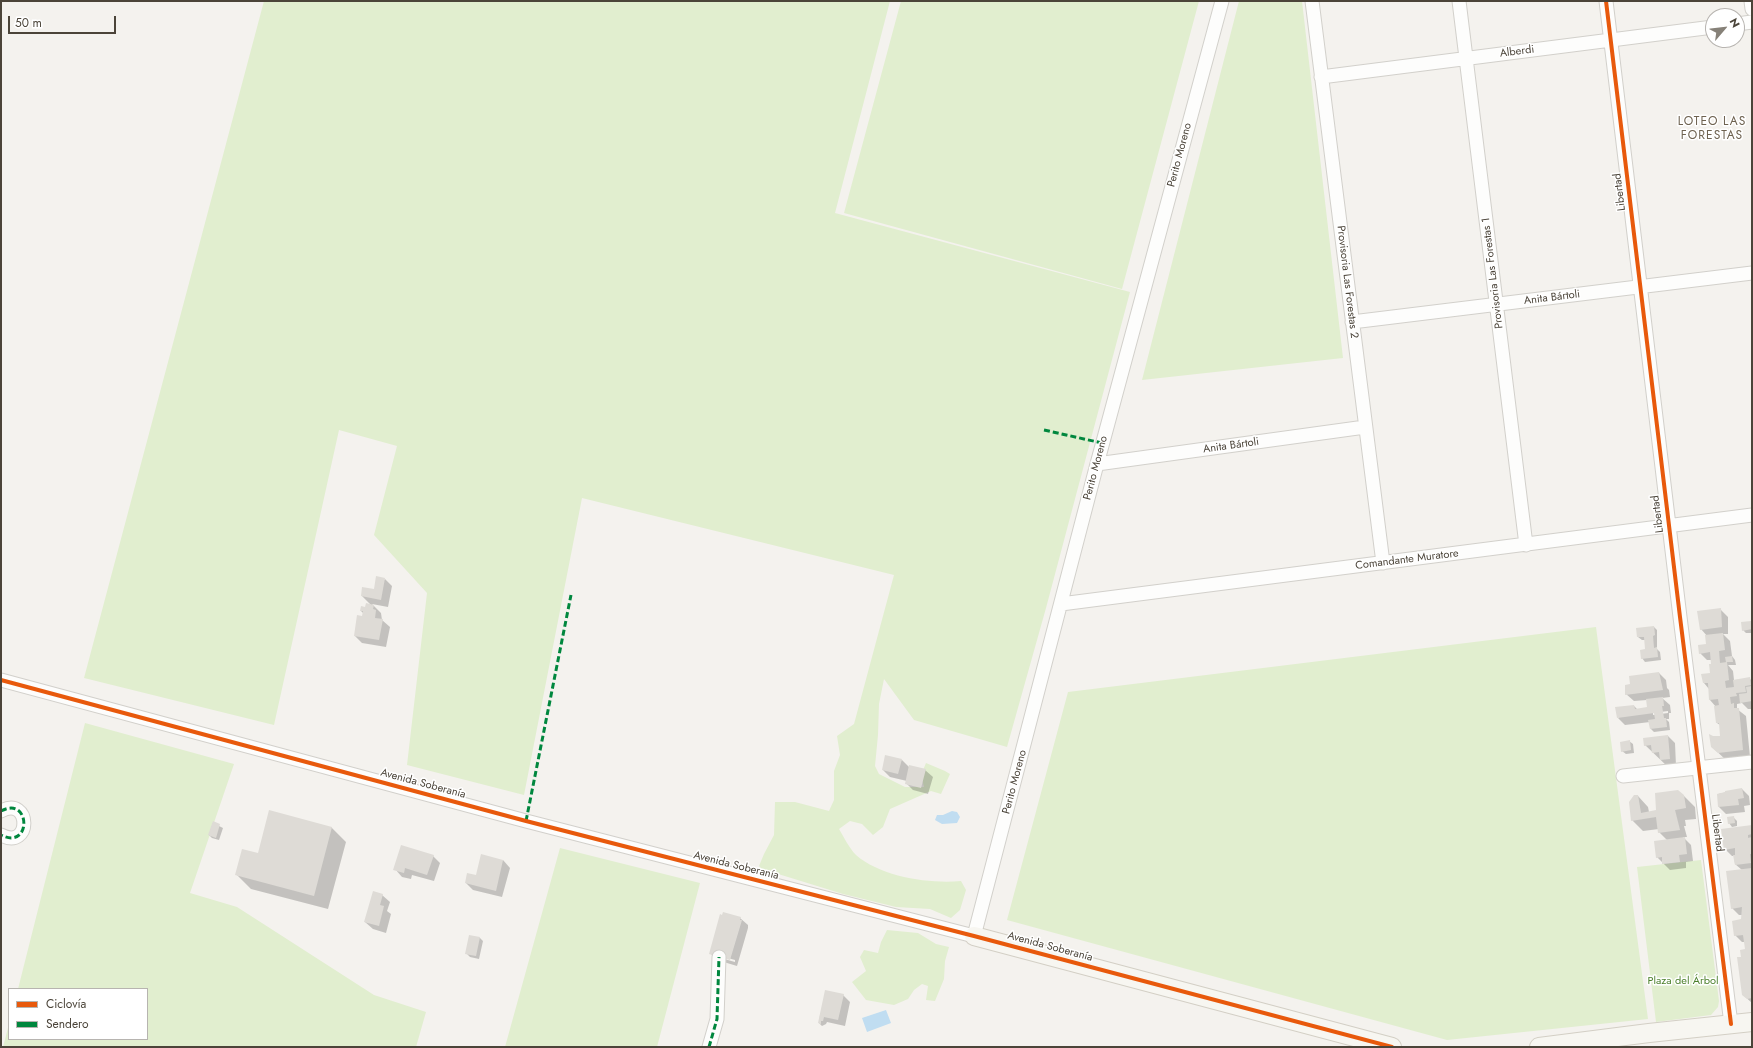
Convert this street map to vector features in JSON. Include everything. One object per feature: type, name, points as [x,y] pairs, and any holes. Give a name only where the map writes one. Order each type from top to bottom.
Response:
[{"type":"street","name":"Perito Moreno","points":[[974,936],[1097,464],[1222,1]]},
{"type":"street","name":"Provisoria Las Forestas 2","points":[[1312,1],[1383,563]]},
{"type":"street","name":"Provisoria Las Forestas 1","points":[[1459,1],[1526,544]]},
{"type":"street","name":"Libertad","points":[[1606,1],[1731,1024]]},
{"type":"street","points":[[1751,1],[1752,9]]},
{"type":"street","name":"Alberdi","points":[[1321,77],[1705,28]]},
{"type":"street","name":"Anita Bártoli","points":[[1352,322],[1752,273]]},
{"type":"street","name":"Anita Bártoli","points":[[1097,464],[1365,427]]},
{"type":"street","name":"Comandante Muratore","points":[[1061,604],[1752,515]]},
{"type":"street","name":"Avenida Soberanía","points":[[1,680],[77,699],[526,821],[974,936],[1392,1047]]},
{"type":"street","points":[[1623,776],[1752,762]]},
{"type":"street","points":[[1,811],[11,808],[16,809],[23,816],[25,821],[20,834],[11,838],[1,835]]},
{"type":"street","points":[[709,1047],[717,1019],[719,957]]},
{"type":"street","points":[[1539,1047],[1752,1022]]},
{"type":"green space","points":[[264,1],[890,1],[835,213],[1130,292],[1046,608],[1007,747],[914,720],[884,679],[879,704],[875,766],[879,774],[905,787],[924,787],[921,775],[926,763],[950,774],[941,794],[931,791],[890,809],[883,827],[873,835],[862,824],[850,821],[839,829],[856,855],[866,863],[879,869],[892,874],[921,880],[949,882],[961,881],[966,890],[960,910],[951,918],[930,909],[896,907],[843,894],[762,869],[759,866],[774,835],[775,802],[795,802],[829,811],[834,800],[834,771],[840,755],[837,736],[854,724],[894,575],[582,498],[524,795],[407,765],[427,593],[374,535],[397,446],[339,430],[274,725],[84,678]]},
{"type":"green space","points":[[901,1],[1199,1],[1122,289],[844,213]]},
{"type":"green space","points":[[1239,1],[1302,1],[1343,358],[1142,380]]},
{"type":"green space","points":[[1596,627],[1648,1019],[1447,1040],[1007,920],[1068,692]]},
{"type":"green space","points":[[85,723],[234,764],[190,893],[237,907],[374,995],[426,1012],[416,1047],[3,1047],[8,1028],[8,1040],[148,1040],[148,988],[18,988]]},
{"type":"green space","points":[[560,848],[700,883],[657,1047],[505,1047]]},
{"type":"green space","name":"Plaza del Árbol","points":[[1701,860],[1719,1001],[1718,1007],[1711,1015],[1656,1022],[1637,867]]},
{"type":"green space","points":[[887,930],[918,933],[936,944],[949,947],[945,961],[944,979],[935,1001],[926,1000],[928,986],[922,984],[914,990],[908,999],[894,1005],[866,1000],[852,982],[866,971],[860,957],[864,950],[878,953],[881,942]]},
{"type":"water","points":[[952,811],[957,812],[960,817],[957,823],[942,824],[935,820],[937,815],[943,815]]},
{"type":"water","points":[[886,1010],[891,1023],[867,1032],[862,1018]]},
{"type":"building","points":[[376,576],[385,578],[381,600],[361,596],[362,587],[374,589]]},
{"type":"building","points":[[366,603],[374,605],[373,609],[376,610],[375,618],[383,619],[379,640],[354,636],[357,615],[362,616],[363,611],[360,611],[361,606],[365,607]]},
{"type":"building","points":[[1721,608],[1722,627],[1700,630],[1697,611]]},
{"type":"building","points":[[1751,621],[1752,629],[1742,631],[1741,622]]},
{"type":"building","points":[[1654,626],[1654,648],[1657,647],[1658,657],[1641,659],[1640,650],[1645,649],[1644,637],[1637,637],[1636,628]]},
{"type":"building","points":[[1723,633],[1725,650],[1719,651],[1720,663],[1727,662],[1729,680],[1725,681],[1726,688],[1734,687],[1733,680],[1750,677],[1751,685],[1745,686],[1746,692],[1736,693],[1737,696],[1730,697],[1731,704],[1734,703],[1734,708],[1739,708],[1743,750],[1718,753],[1711,747],[1709,734],[1713,736],[1720,736],[1719,723],[1716,723],[1714,706],[1719,705],[1718,699],[1709,700],[1708,683],[1703,683],[1701,674],[1710,673],[1710,652],[1699,654],[1698,645],[1706,644],[1705,635]]},
{"type":"building","points":[[1732,656],[1733,662],[1726,662],[1725,657]]},
{"type":"building","points":[[1659,672],[1663,690],[1625,695],[1625,685],[1630,684],[1629,676]]},
{"type":"building","points":[[1752,686],[1752,701],[1740,703],[1739,694],[1747,693],[1746,687]]},
{"type":"building","points":[[1663,697],[1664,706],[1662,706],[1667,727],[1650,729],[1648,720],[1655,719],[1654,713],[1617,718],[1615,707],[1634,705],[1635,709],[1647,707],[1646,699]]},
{"type":"building","points":[[1668,735],[1670,759],[1660,760],[1659,752],[1652,753],[1651,745],[1644,746],[1643,738]]},
{"type":"building","points":[[1630,740],[1631,750],[1621,752],[1620,742]]},
{"type":"building","points":[[885,755],[902,759],[898,774],[882,770]]},
{"type":"building","points":[[909,765],[926,769],[921,788],[905,784]]},
{"type":"building","points":[[1742,788],[1744,798],[1738,799],[1739,805],[1718,807],[1717,794]]},
{"type":"building","points":[[1678,790],[1684,795],[1686,808],[1675,810],[1680,830],[1658,833],[1656,817],[1631,821],[1629,802],[1634,795],[1638,795],[1641,813],[1656,810],[1655,793]]},
{"type":"building","points":[[269,810],[332,827],[314,896],[235,875],[242,849],[258,853]]},
{"type":"building","points":[[1734,816],[1735,823],[1728,824],[1727,817]]},
{"type":"building","points":[[213,821],[220,824],[216,838],[208,835]]},
{"type":"building","points":[[1752,825],[1752,834],[1748,835],[1748,838],[1752,837],[1752,854],[1750,854],[1751,863],[1735,865],[1733,855],[1735,855],[1735,848],[1724,850],[1721,829]]},
{"type":"building","points":[[1685,837],[1687,854],[1679,855],[1680,862],[1662,864],[1662,857],[1656,858],[1654,841]]},
{"type":"building","points":[[401,845],[434,855],[427,875],[405,868],[404,873],[393,870]]},
{"type":"building","points":[[481,854],[503,860],[496,891],[465,883],[467,873],[476,875]]},
{"type":"building","points":[[1752,868],[1752,998],[1747,999],[1742,995],[1737,957],[1741,957],[1740,950],[1745,949],[1743,935],[1734,936],[1732,921],[1741,919],[1742,907],[1731,909],[1726,871]]},
{"type":"building","points":[[373,891],[383,894],[380,905],[384,906],[379,926],[364,922]]},
{"type":"building","points":[[723,912],[741,917],[740,920],[742,920],[730,960],[709,954],[720,914],[722,915]]},
{"type":"building","points":[[469,935],[480,937],[476,956],[465,954]]},
{"type":"building","points":[[825,990],[844,994],[838,1020],[824,1017],[821,1024],[818,1023]]},
{"type":"marked path","points":[[1044,430],[1102,443]]},
{"type":"marked path","points":[[526,821],[571,595]]},
{"type":"marked path","points":[[1,811],[11,808],[18,810],[24,823],[23,830],[18,836],[11,838],[1,835]]},
{"type":"marked path","points":[[709,1047],[717,1019],[719,957]]},
{"type":"cycle path","points":[[1606,1],[1680,617],[1731,1024]]},
{"type":"cycle path","points":[[1,680],[526,821],[974,936],[1392,1047]]},
{"type":"district","name":"LOTEO LAS FORESTAS","points":[[1712,129]]}]
